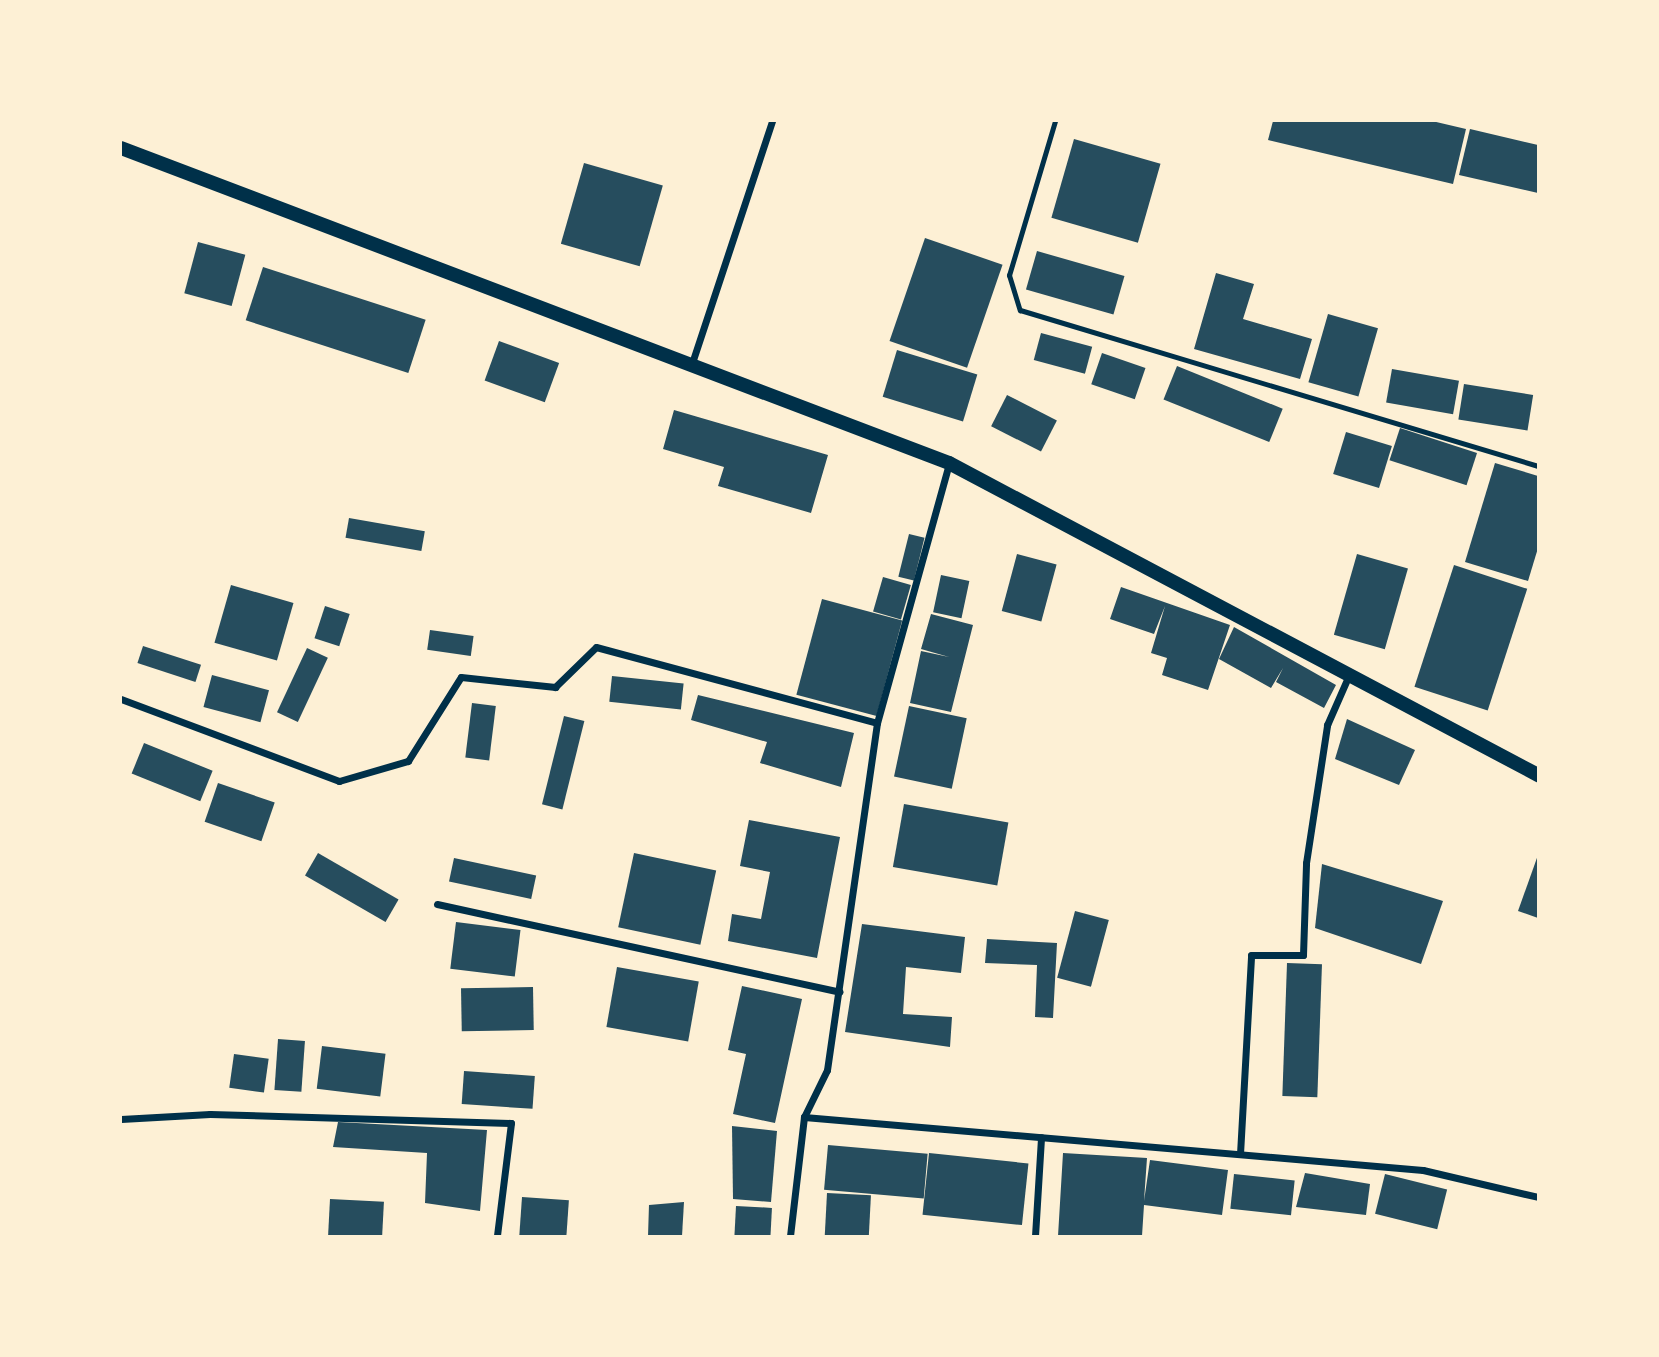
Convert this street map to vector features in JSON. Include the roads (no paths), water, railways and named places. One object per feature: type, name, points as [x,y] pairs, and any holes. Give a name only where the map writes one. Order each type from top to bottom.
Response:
[{"type":"main road","points":[[121,148],[693,360],[949,463],[1538,775]]},
{"type":"street","points":[[693,360],[772,121]]},
{"type":"street","points":[[790,1236],[804,1116],[827,1070],[877,723],[949,463]]},
{"type":"street","points":[[121,699],[340,781],[408,761],[461,677],[555,687],[596,647],[877,723]]},
{"type":"street","points":[[1240,1154],[1251,955],[1303,955],[1306,863],[1327,725],[1349,675]]},
{"type":"street","points":[[437,905],[839,992]]},
{"type":"street","points":[[121,1119],[210,1114],[511,1123],[497,1236]]},
{"type":"street","points":[[804,1116],[1423,1170],[1538,1197]]},
{"type":"street","points":[[1035,1236],[1041,1138]]},
{"type":"lane","points":[[1055,121],[1009,275],[1020,310],[1538,466]]}]
